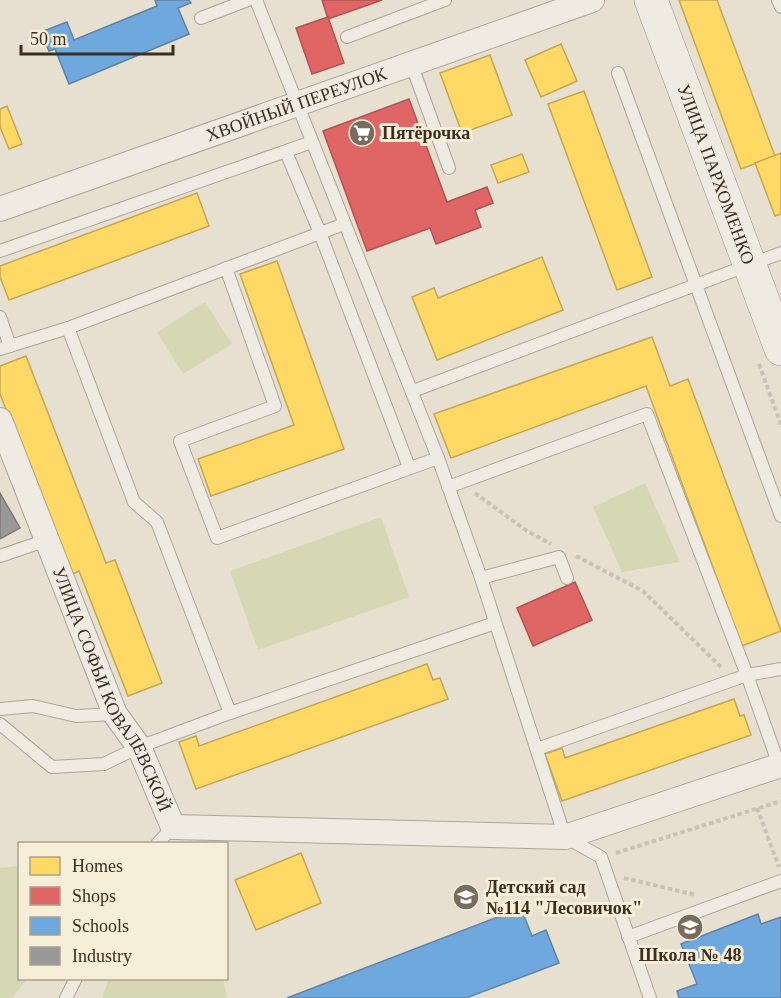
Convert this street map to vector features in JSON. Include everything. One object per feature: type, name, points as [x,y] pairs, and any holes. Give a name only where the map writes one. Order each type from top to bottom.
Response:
[{"type":"street","name":"ХВОЙНЫЙ ПЕРЕУЛОК","points":[[0,209],[411,63],[549,7],[592,0]]},
{"type":"street","name":"УЛИЦА ПАРХОМЕНКО","points":[[651,0],[781,349]]},
{"type":"street","name":"УЛИЦА СОФЬИ КОВАЛЕВСКОЙ","points":[[0,420],[115,714],[139,747],[165,835],[565,837]]},
{"type":"street","points":[[565,837],[780,765]]},
{"type":"lane","points":[[201,18],[248,0]]},
{"type":"lane","points":[[256,0],[438,458],[454,484],[495,623],[565,837],[601,857],[650,998]]},
{"type":"lane","points":[[347,37],[445,0]]},
{"type":"lane","points":[[780,0],[781,7]]},
{"type":"lane","points":[[411,63],[449,168]]},
{"type":"lane","points":[[618,73],[781,516]]},
{"type":"lane","points":[[0,251],[312,142]]},
{"type":"lane","points":[[286,152],[320,233],[409,467]]},
{"type":"lane","points":[[0,317],[5,348],[68,328],[344,224]]},
{"type":"lane","points":[[412,391],[781,253]]},
{"type":"lane","points":[[226,268],[276,406],[180,441],[217,538],[438,458]]},
{"type":"lane","points":[[68,328],[134,502],[157,522],[230,713]]},
{"type":"lane","points":[[454,484],[647,414],[780,765]]},
{"type":"lane","points":[[0,556],[47,540]]},
{"type":"lane","points":[[481,578],[560,557],[567,578]]},
{"type":"lane","points":[[0,724],[52,767],[104,764],[139,747],[230,713],[495,623]]},
{"type":"lane","points":[[537,749],[747,675],[781,669]]},
{"type":"lane","points":[[0,709],[33,706],[76,716],[115,714]]},
{"type":"lane","points":[[628,937],[781,881]]},
{"type":"lane","points":[[66,998],[75,980]]},
{"type":"path","points":[[454,484],[527,531],[559,547]]},
{"type":"path","points":[[569,553],[644,591],[734,680]]},
{"type":"path","points":[[601,857],[781,801]]},
{"type":"path","points":[[757,808],[781,873]]},
{"type":"path","points":[[606,873],[722,902]]},
{"type":"green space","points":[[205,302],[232,344],[183,374],[157,332]]},
{"type":"green space","points":[[645,483],[680,562],[622,572],[593,507]]},
{"type":"green space","points":[[381,517],[409,597],[258,650],[230,571]]},
{"type":"green space","points":[[18,866],[18,980],[26,980],[12,998],[0,998],[0,868]]},
{"type":"green space","points":[[108,980],[223,980],[227,998],[102,998]]},
{"type":"building: Homes","points":[[679,0],[717,0],[775,156],[741,169]]},
{"type":"building: Homes","points":[[561,44],[577,81],[541,97],[525,60]]},
{"type":"building: Homes","points":[[490,55],[512,115],[462,133],[440,73]]},
{"type":"building: Homes","points":[[584,91],[652,277],[617,290],[548,104]]},
{"type":"building: Homes","points":[[7,106],[22,144],[9,149],[0,127],[0,109]]},
{"type":"building: Homes","points":[[781,153],[781,214],[775,216],[755,163]]},
{"type":"building: Homes","points":[[522,154],[529,172],[498,183],[491,165]]},
{"type":"building: Homes","points":[[197,193],[209,226],[9,300],[0,277],[0,266]]},
{"type":"building: Homes","points":[[542,257],[563,310],[437,360],[412,297],[434,288],[438,298]]},
{"type":"building: Homes","points":[[277,261],[344,449],[211,496],[198,459],[294,425],[240,274]]},
{"type":"building: Homes","points":[[652,337],[670,386],[688,379],[781,631],[742,646],[646,386],[451,458],[434,414]]},
{"type":"building: Homes","points":[[26,356],[106,563],[115,560],[162,683],[128,696],[79,571],[70,575],[0,394],[0,366]]},
{"type":"building: Homes","points":[[427,664],[433,680],[440,678],[448,699],[196,789],[179,742],[196,736],[199,746]]},
{"type":"building: Homes","points":[[734,699],[740,716],[744,715],[751,735],[562,801],[545,754],[562,748],[565,758]]},
{"type":"building: Homes","points":[[301,853],[321,903],[256,930],[235,880]]},
{"type":"building: Shops","points":[[322,0],[382,0],[328,19]]},
{"type":"building: Shops","points":[[328,17],[344,63],[312,74],[296,28]]},
{"type":"building: Shops","points":[[409,99],[447,202],[487,187],[493,203],[475,210],[481,227],[436,244],[430,228],[367,251],[323,131]]},
{"type":"building: Shops","points":[[575,582],[592,620],[533,646],[517,608]]},
{"type":"building: Schools","points":[[155,0],[189,0],[191,3],[178,8],[189,34],[69,84],[55,49],[49,51],[41,32],[67,22],[74,40],[157,6]]},
{"type":"building: Schools","name":"Детский сад №114 \"Лесовичок\"","points":[[521,908],[532,936],[546,930],[559,963],[466,998],[287,998]]},
{"type":"building: Schools","points":[[758,914],[761,924],[781,917],[781,998],[679,998],[677,991],[697,984],[681,944]]},
{"type":"building: Industry","points":[[0,493],[20,528],[0,539]]},
{"type":"place","name":"Пятёрочка","points":[[362,133]]},
{"type":"place","name":"Детский сад №114 \"Лесовичок\"","points":[[466,897]]},
{"type":"place","name":"Школа № 48","points":[[690,927]]}]
